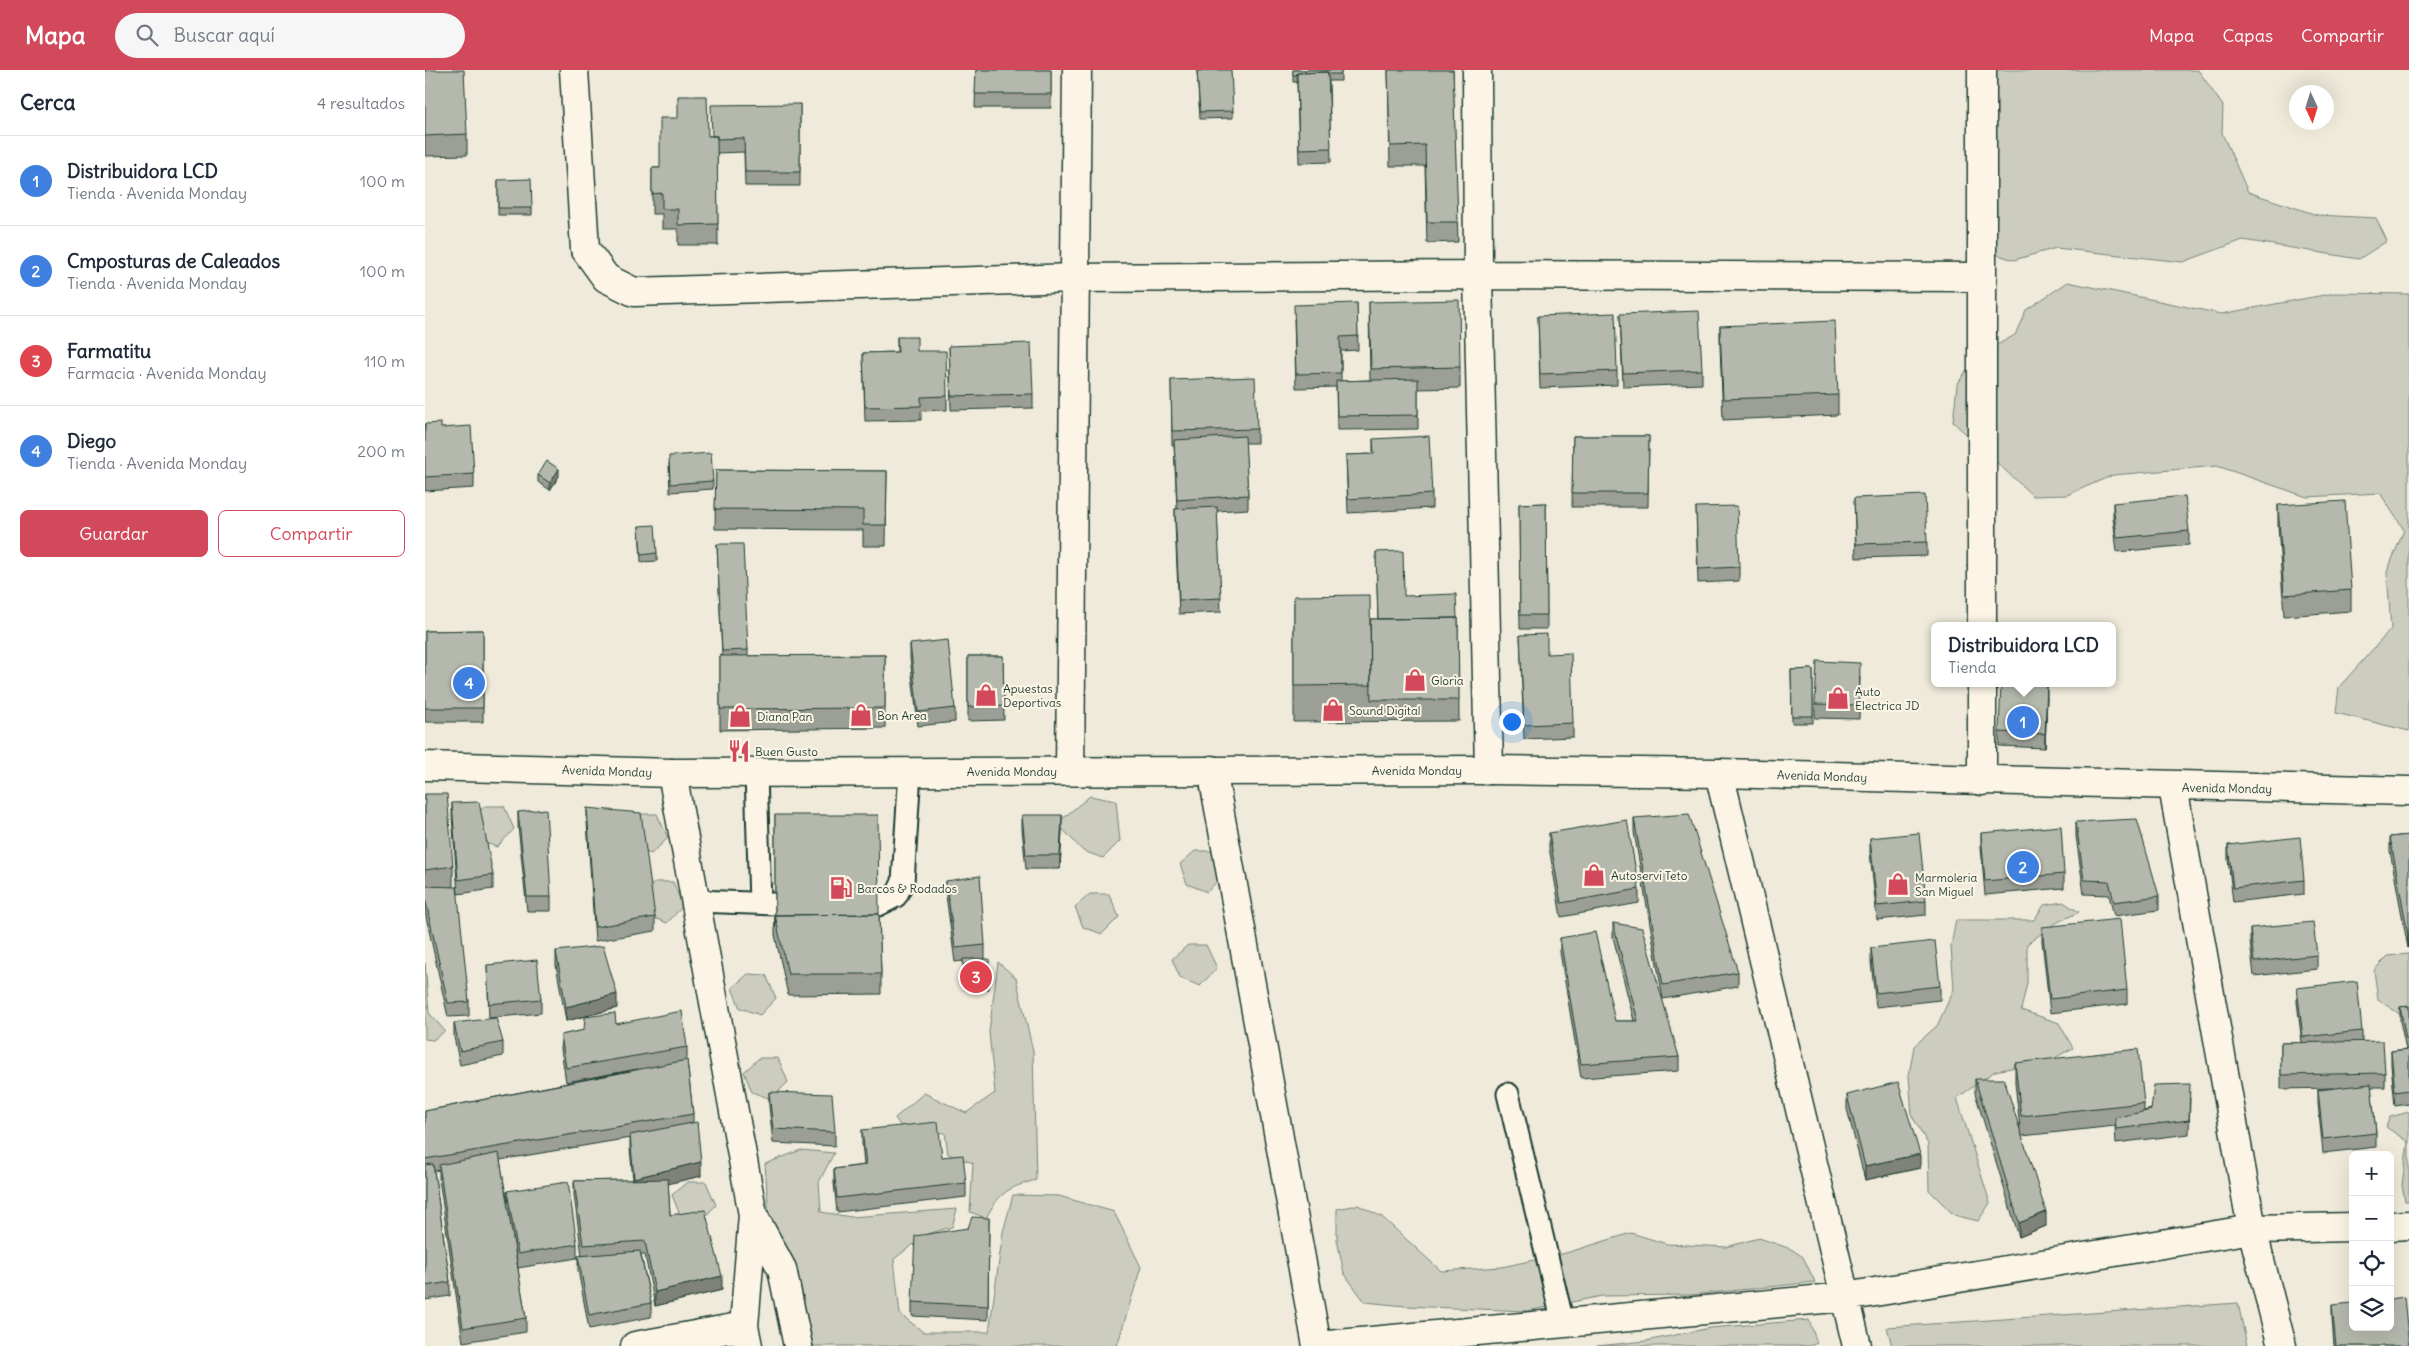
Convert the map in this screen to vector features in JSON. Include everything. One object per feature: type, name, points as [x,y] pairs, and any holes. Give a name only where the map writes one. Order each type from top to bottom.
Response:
[{"type":"street","points":[[573,70],[585,249],[606,278],[634,292],[1075,278],[1478,275],[1982,277]]},
{"type":"street","points":[[1070,770],[1077,70]]},
{"type":"street","points":[[1477,70],[1478,275],[1489,770]]},
{"type":"street","points":[[1982,70],[1982,622]]},
{"type":"street","points":[[1982,687],[1982,781]]},
{"type":"street","name":"Avenida Monday","points":[[425,766],[672,773],[1070,770],[1489,770],[2409,791]]},
{"type":"street","points":[[1212,770],[1317,1346],[1845,1297],[2252,1229],[2349,1227]]},
{"type":"street","points":[[635,1346],[746,1336],[753,1215],[672,773]]},
{"type":"street","points":[[1719,774],[1857,1346]]},
{"type":"street","points":[[2173,787],[2252,1229],[2282,1346]]},
{"type":"street","points":[[753,1215],[782,1269],[798,1346]]},
{"type":"street","points":[[2394,1226],[2409,1226]]},
{"type":"lane","points":[[878,905],[896,896],[903,882],[910,771]]},
{"type":"lane","points":[[696,901],[768,903],[756,773]]},
{"type":"lane","points":[[1508,1094],[1563,1323]]},
{"type":"shaded area","points":[[1991,70],[2198,70],[2223,106],[2222,133],[2248,192],[2317,215],[2376,218],[2387,241],[2359,259],[2243,240],[2183,262],[2056,248],[2014,260],[1995,254]]},
{"type":"shaded area","points":[[2068,282],[2221,314],[2335,293],[2409,294],[2409,731],[2336,713],[2339,687],[2391,629],[2387,572],[2404,530],[2380,493],[2307,497],[2217,466],[2113,475],[2067,495],[2033,496],[1953,422],[1957,385],[1975,357],[2015,335],[2026,310]]},
{"type":"shaded area","points":[[1090,796],[1116,801],[1120,841],[1103,858],[1083,851],[1057,823]]},
{"type":"shaded area","points":[[485,806],[504,806],[514,829],[497,847],[477,840],[470,820]]},
{"type":"shaded area","points":[[639,814],[657,814],[668,838],[651,854],[631,847]]},
{"type":"shaded area","points":[[1195,851],[1214,851],[1224,874],[1207,892],[1187,884],[1180,864]]},
{"type":"shaded area","points":[[655,882],[673,882],[683,906],[667,923],[647,915],[640,896]]},
{"type":"shaded area","points":[[1090,894],[1109,894],[1119,917],[1102,934],[1083,927],[1075,907]]},
{"type":"shaded area","points":[[2063,902],[2079,912],[2056,923],[2027,944],[2027,983],[2021,1010],[2059,1023],[2073,1048],[2049,1061],[1995,1071],[1957,1098],[1990,1203],[1978,1221],[1954,1215],[1929,1190],[1928,1144],[1912,1116],[1909,1075],[1914,1046],[1937,1026],[1954,989],[1951,946],[1956,920],[2034,920],[2044,905]]},
{"type":"shaded area","points":[[1188,945],[1206,945],[1217,968],[1200,986],[1180,978],[1172,959]]},
{"type":"shaded area","points":[[2409,954],[2409,1020],[2378,1000],[2374,970],[2388,956]]},
{"type":"shaded area","points":[[998,962],[1016,978],[1033,1051],[1036,1180],[1005,1192],[986,1218],[970,1212],[973,1163],[948,1154],[945,1133],[902,1128],[895,1118],[924,1093],[966,1113],[995,1093],[989,1032]]},
{"type":"shaded area","points":[[425,963],[429,1013],[445,1031],[433,1040],[425,1039]]},
{"type":"shaded area","points":[[748,974],[766,975],[776,998],[760,1015],[740,1008],[732,988]]},
{"type":"shaded area","points":[[759,1058],[778,1058],[788,1082],[771,1099],[752,1092],[744,1072]]},
{"type":"shaded area","points":[[2409,1112],[2409,1201],[2405,1201],[2402,1185],[2408,1142],[2386,1127],[2390,1117]]},
{"type":"shaded area","points":[[801,1150],[834,1153],[819,1182],[821,1212],[851,1217],[957,1209],[952,1227],[927,1234],[894,1259],[900,1314],[923,1332],[989,1332],[1003,1232],[1013,1195],[1059,1196],[1114,1212],[1141,1267],[1117,1346],[802,1346],[769,1220],[765,1164]]},
{"type":"shaded area","points":[[687,1182],[706,1182],[716,1205],[699,1223],[680,1215],[672,1195]]},
{"type":"shaded area","points":[[1358,1205],[1382,1217],[1441,1271],[1502,1267],[1566,1253],[1631,1233],[1667,1244],[1726,1247],[1759,1238],[1791,1249],[1803,1257],[1815,1282],[1691,1295],[1602,1296],[1527,1311],[1405,1306],[1365,1302],[1344,1273],[1337,1240],[1337,1209]]},
{"type":"shaded area","points":[[2238,1303],[2247,1346],[1892,1346],[1887,1327]]},
{"type":"shaded area","points":[[1809,1320],[1817,1343],[1810,1346],[1597,1346],[1646,1341],[1710,1328]]},
{"type":"building","points":[[425,70],[464,70],[467,134],[425,136]]},
{"type":"building","points":[[976,70],[1051,70],[1051,94],[975,94]]},
{"type":"building","points":[[1231,70],[1233,111],[1200,112],[1197,71]]},
{"type":"building","points":[[1293,70],[1341,70],[1341,74],[1328,74],[1328,72],[1297,73],[1297,75],[1293,75]]},
{"type":"building","points":[[1388,70],[1453,70],[1458,222],[1427,222],[1425,145],[1390,146]]},
{"type":"building","points":[[1328,72],[1331,148],[1299,149],[1297,73]]},
{"type":"building","points":[[678,96],[707,96],[708,136],[717,136],[718,224],[678,225],[678,209],[662,209],[662,193],[652,194],[652,168],[660,168],[660,118],[678,118]]},
{"type":"building","points":[[800,104],[800,172],[745,172],[744,138],[717,139],[717,136],[712,136],[711,105]]},
{"type":"building","points":[[531,179],[532,208],[498,208],[498,180]]},
{"type":"building","points":[[1459,300],[1460,367],[1371,369],[1369,302]]},
{"type":"building","points":[[1357,303],[1358,336],[1340,337],[1341,373],[1296,374],[1294,305]]},
{"type":"building","points":[[1699,311],[1702,370],[1623,373],[1620,314]]},
{"type":"building","points":[[1615,313],[1617,371],[1540,374],[1538,316]]},
{"type":"building","points":[[1835,321],[1838,395],[1723,399],[1720,326]]},
{"type":"building","points":[[897,337],[917,337],[917,351],[946,351],[947,396],[921,397],[921,406],[865,407],[863,353],[898,352]]},
{"type":"building","points":[[1031,343],[1033,394],[951,396],[949,346]]},
{"type":"building","points":[[1255,377],[1257,429],[1172,431],[1171,380]]},
{"type":"building","points":[[1418,379],[1418,415],[1337,416],[1336,381]]},
{"type":"building","points":[[441,423],[441,428],[471,426],[474,474],[425,477],[425,424]]},
{"type":"building","points":[[1245,436],[1248,495],[1177,500],[1174,440]]},
{"type":"building","points":[[1429,436],[1432,494],[1348,499],[1346,455],[1374,454],[1373,439]]},
{"type":"building","points":[[1573,436],[1649,436],[1648,493],[1572,493]]},
{"type":"building","points":[[711,453],[713,481],[670,484],[669,456]]},
{"type":"building","points":[[547,461],[559,469],[550,483],[538,475]]},
{"type":"building","points":[[716,470],[887,471],[886,525],[863,525],[863,510],[715,509]]},
{"type":"building","points":[[1925,495],[1927,542],[1856,544],[1854,498]]},
{"type":"building","points":[[2185,496],[2189,531],[2117,538],[2113,503]]},
{"type":"building","points":[[2345,501],[2351,590],[2284,595],[2278,505]]},
{"type":"building","points":[[1546,503],[1547,615],[1520,615],[1519,504]]},
{"type":"building","points":[[1737,506],[1739,567],[1698,569],[1696,507]]},
{"type":"building","points":[[1217,507],[1221,598],[1179,600],[1175,509]]},
{"type":"building","points":[[655,525],[657,553],[641,555],[639,526]]},
{"type":"building","points":[[717,544],[743,544],[748,650],[722,651]]},
{"type":"building","points":[[1403,551],[1404,596],[1456,594],[1457,618],[1378,619],[1376,552]]},
{"type":"building","points":[[1370,595],[1371,685],[1294,686],[1294,596]]},
{"type":"building","name":"Gloria","points":[[1458,618],[1459,700],[1371,700],[1370,619]]},
{"type":"building","points":[[483,630],[483,708],[425,708],[425,631]]},
{"type":"building","points":[[1547,634],[1547,654],[1571,653],[1573,723],[1524,725],[1520,635]]},
{"type":"building","points":[[948,640],[955,708],[918,712],[910,644]]},
{"type":"building","points":[[885,655],[885,708],[720,709],[720,656]]},
{"type":"building","name":"Apuestas Deportivas","points":[[968,656],[1003,656],[1004,706],[968,707]]},
{"type":"building","name":"Auto Electrica JD","points":[[1817,661],[1860,663],[1859,705],[1815,704]]},
{"type":"building","points":[[1813,669],[1813,716],[1792,716],[1791,670]]},
{"type":"building","points":[[2001,687],[2047,687],[2045,734],[1999,732]]},
{"type":"building","points":[[425,794],[447,794],[453,866],[425,870]]},
{"type":"building","points":[[479,802],[493,875],[458,880],[452,803]]},
{"type":"building","points":[[587,808],[641,813],[655,917],[595,927]]},
{"type":"building","points":[[546,809],[551,897],[527,897],[518,812]]},
{"type":"building","points":[[1689,814],[1738,972],[1663,985],[1634,818]]},
{"type":"building","points":[[775,815],[878,815],[879,914],[775,915]]},
{"type":"building","points":[[1022,815],[1062,815],[1060,855],[1026,855]]},
{"type":"building","points":[[2137,819],[2159,896],[2114,902],[2109,881],[2084,880],[2076,822]]},
{"type":"building","name":"Autoservi Teto","points":[[1627,820],[1639,889],[1561,903],[1549,833]]},
{"type":"building","points":[[2061,826],[2064,874],[1985,881],[1981,833]]},
{"type":"building","name":"Marmoleria San Miguel","points":[[1919,833],[1926,901],[1877,906],[1870,838]]},
{"type":"building","points":[[2409,835],[2409,934],[2408,934],[2390,837]]},
{"type":"building","points":[[2300,837],[2304,880],[2233,888],[2228,845]]},
{"type":"building","points":[[980,876],[985,945],[955,948],[946,881]]},
{"type":"building","points":[[425,886],[457,887],[469,1002],[448,1003],[425,898]]},
{"type":"building","points":[[879,914],[881,974],[788,974],[775,915]]},
{"type":"building","points":[[2120,919],[2127,990],[2050,999],[2042,927]]},
{"type":"building","points":[[2313,922],[2317,955],[2254,962],[2250,928]]},
{"type":"building","points":[[1613,923],[1642,928],[1679,1057],[1581,1064],[1560,938],[1595,932],[1615,1021],[1638,1021]]},
{"type":"building","points":[[1935,941],[1940,986],[1876,993],[1871,948]]},
{"type":"building","points":[[603,946],[617,994],[566,1007],[556,951]]},
{"type":"building","points":[[963,959],[989,959],[989,981],[964,982]]},
{"type":"building","points":[[537,960],[541,999],[489,1004],[487,965]]},
{"type":"building","points":[[2357,981],[2362,1031],[2303,1037],[2297,988]]},
{"type":"building","points":[[2409,1006],[2409,1039],[2406,1039],[2400,1007]]},
{"type":"building","points":[[682,1011],[687,1047],[566,1068],[561,1035],[584,1030],[585,1017],[615,1013],[616,1024]]},
{"type":"building","points":[[496,1018],[503,1042],[460,1051],[454,1023]]},
{"type":"building","points":[[2383,1041],[2385,1073],[2281,1075],[2281,1043]]},
{"type":"building","points":[[2138,1049],[2144,1103],[2021,1116],[2015,1063]]},
{"type":"building","points":[[2409,1049],[2409,1090],[2395,1092],[2391,1051]]},
{"type":"building","points":[[687,1060],[693,1114],[425,1159],[425,1111]]},
{"type":"building","points":[[1975,1079],[2004,1079],[2046,1212],[2019,1223]]},
{"type":"building","points":[[1898,1082],[1920,1154],[1865,1166],[1847,1095]]},
{"type":"building","points":[[2190,1084],[2189,1120],[2116,1129],[2115,1118],[2151,1110],[2154,1085]]},
{"type":"building","points":[[2371,1084],[2376,1133],[2323,1139],[2318,1090]]},
{"type":"building","points":[[769,1092],[832,1094],[835,1132],[773,1129]]},
{"type":"building","points":[[697,1122],[701,1162],[634,1178],[630,1135]]},
{"type":"building","points":[[938,1122],[942,1157],[963,1155],[966,1183],[837,1198],[834,1169],[866,1165],[862,1130]]},
{"type":"building","points":[[499,1153],[526,1318],[463,1328],[439,1165]]},
{"type":"building","points":[[433,1164],[450,1282],[425,1286],[425,1165]]},
{"type":"building","points":[[668,1179],[670,1215],[705,1210],[722,1276],[655,1292],[645,1241],[583,1245],[574,1181]]},
{"type":"building","points":[[568,1182],[577,1244],[518,1254],[507,1191]]},
{"type":"building","points":[[972,1217],[989,1218],[988,1306],[912,1302],[915,1236],[968,1228]]},
{"type":"building","points":[[640,1251],[651,1303],[589,1315],[578,1256]]},
{"type":"building","points":[[2404,1297],[2409,1346],[2336,1346],[2332,1305],[2349,1303],[2349,1331],[2394,1331],[2394,1298]]},
{"type":"place","name":"Gloria","points":[[1415,680]]},
{"type":"place","name":"Diego","points":[[469,683]]},
{"type":"place","name":"Apuestas Deportivas","points":[[986,695]]},
{"type":"place","name":"Auto Electrica JD","points":[[1838,698]]},
{"type":"place","name":"Sound Digital","points":[[1333,710]]},
{"type":"place","name":"Bon Area","points":[[861,715]]},
{"type":"place","name":"Diana Pan","points":[[740,716]]},
{"type":"place","name":"Distribuidora LCD","points":[[2023,722]]},
{"type":"place","name":"Buen Gusto","points":[[739,751]]},
{"type":"place","name":"Cmposturas de Caleados","points":[[2023,867]]},
{"type":"place","name":"Autoservi Teto","points":[[1594,875]]},
{"type":"place","name":"Marmoleria San Miguel","points":[[1898,884]]},
{"type":"place","name":"Barcos & Rodados","points":[[841,888]]},
{"type":"place","name":"Farmatitu","points":[[976,977]]}]
